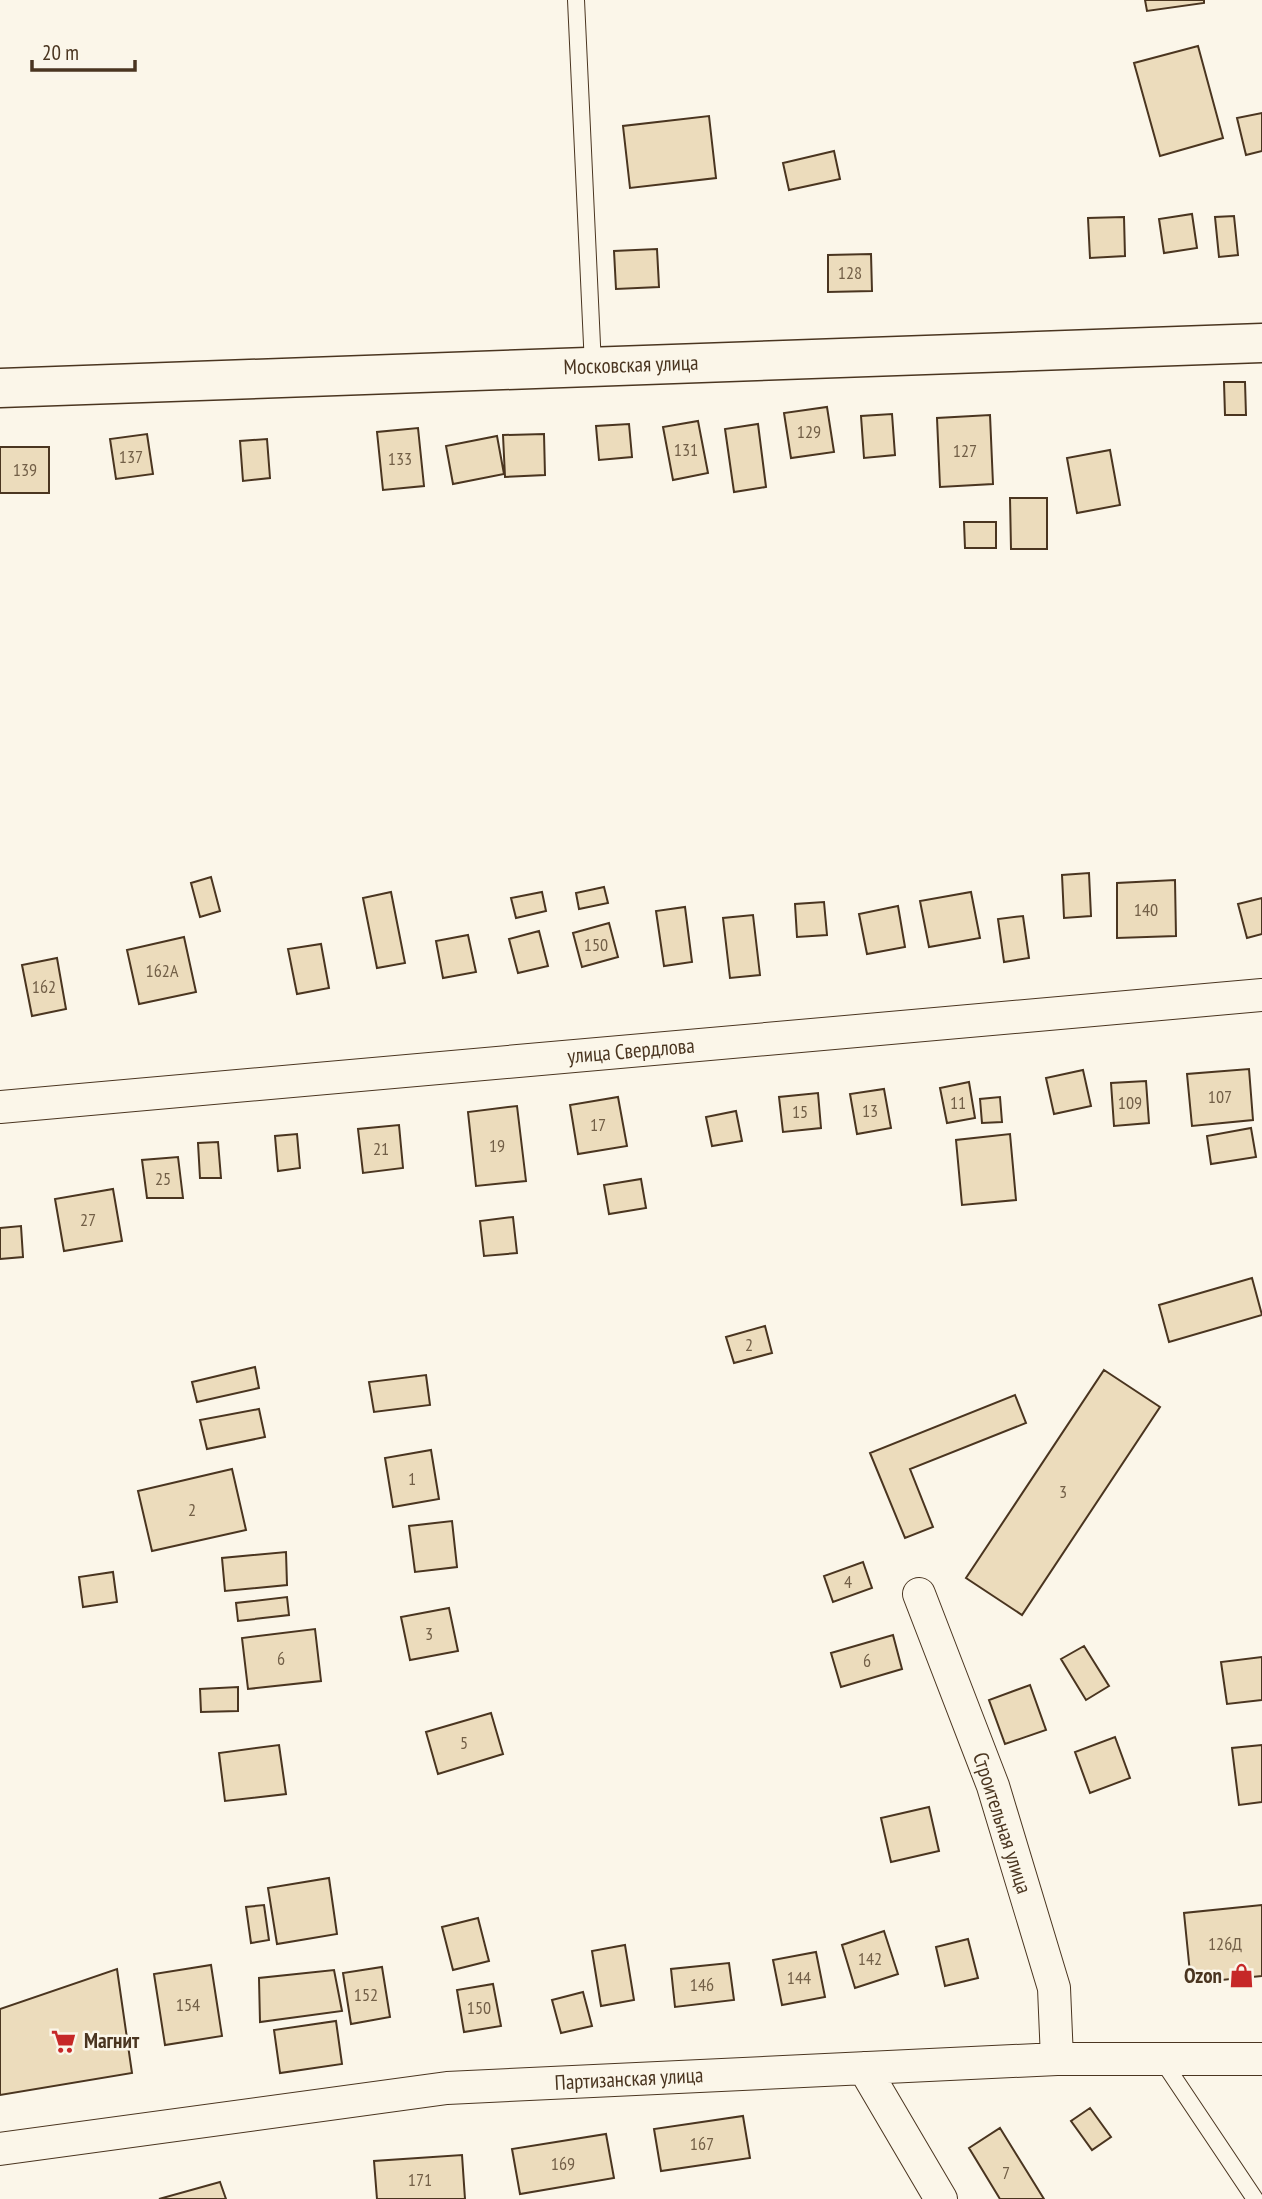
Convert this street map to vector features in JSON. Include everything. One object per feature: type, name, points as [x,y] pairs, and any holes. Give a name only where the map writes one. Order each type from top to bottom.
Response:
[{"type":"street","name":"Московская улица","points":[[0,388],[1262,343]]},
{"type":"street","name":"улица Свердлова","points":[[0,1107],[1262,995]]},
{"type":"street","name":"Строительная улица","points":[[919,1594],[993,1786],[1054,1988],[1057,2059]]},
{"type":"street","name":"Партизанская улица","points":[[0,2149],[447,2088],[1057,2059],[1262,2059]]},
{"type":"street","points":[[864,2068],[941,2199]]},
{"type":"lane","points":[[576,0],[593,366]]},
{"type":"lane","points":[[1162,2060],[1255,2199]]},
{"type":"building","points":[[1145,0],[1204,0],[1204,3],[1147,11]]},
{"type":"building","points":[[1198,46],[1223,138],[1160,156],[1134,63]]},
{"type":"building","points":[[1262,113],[1262,151],[1246,155],[1237,118]]},
{"type":"building","points":[[709,116],[716,178],[630,188],[623,126]]},
{"type":"building","points":[[834,151],[840,179],[789,190],[783,163]]},
{"type":"building","points":[[1192,214],[1197,248],[1164,253],[1159,219]]},
{"type":"building","points":[[1234,216],[1238,255],[1219,257],[1215,217]]},
{"type":"building","points":[[1124,217],[1125,256],[1090,258],[1088,218]]},
{"type":"building","points":[[657,249],[659,287],[616,289],[614,251]]},
{"type":"building","points":[[871,254],[872,291],[828,292],[828,255]]},
{"type":"building","points":[[1224,382],[1245,382],[1246,415],[1225,415]]},
{"type":"building","points":[[827,407],[834,452],[791,458],[784,413]]},
{"type":"building","points":[[892,414],[895,455],[864,458],[861,416]]},
{"type":"building","points":[[990,415],[993,484],[940,487],[937,418]]},
{"type":"building","points":[[698,421],[708,473],[673,480],[663,427]]},
{"type":"building","points":[[629,424],[632,457],[599,460],[596,426]]},
{"type":"building","points":[[758,424],[766,487],[734,492],[725,429]]},
{"type":"building","points":[[418,428],[424,486],[383,490],[377,432]]},
{"type":"building","points":[[147,434],[153,474],[116,479],[110,439]]},
{"type":"building","points":[[544,434],[545,475],[505,477],[503,435]]},
{"type":"building","points":[[497,436],[504,474],[453,484],[446,446]]},
{"type":"building","points":[[267,439],[270,478],[243,481],[240,441]]},
{"type":"building","points":[[0,447],[49,447],[49,493],[0,493]]},
{"type":"building","points":[[1110,450],[1120,505],[1077,513],[1067,458]]},
{"type":"building","points":[[1010,498],[1047,498],[1047,549],[1011,549]]},
{"type":"building","points":[[964,522],[996,522],[996,548],[965,548]]},
{"type":"building","points":[[1089,873],[1091,916],[1064,918],[1062,875]]},
{"type":"building","points":[[211,877],[220,911],[200,917],[191,883]]},
{"type":"building","points":[[1175,880],[1176,936],[1117,938],[1117,883]]},
{"type":"building","points":[[604,887],[608,903],[579,909],[576,893]]},
{"type":"building","points":[[391,892],[405,963],[377,968],[363,898]]},
{"type":"building","points":[[542,892],[546,911],[516,918],[511,898]]},
{"type":"building","points":[[971,892],[980,938],[929,947],[920,901]]},
{"type":"building","points":[[1262,898],[1262,934],[1247,938],[1238,904]]},
{"type":"building","points":[[824,902],[827,935],[797,937],[795,904]]},
{"type":"building","points":[[898,906],[905,947],[867,954],[859,914]]},
{"type":"building","points":[[685,907],[692,962],[664,966],[656,911]]},
{"type":"building","points":[[753,915],[760,975],[730,978],[723,918]]},
{"type":"building","points":[[1023,916],[1029,958],[1004,962],[998,919]]},
{"type":"building","points":[[609,923],[618,957],[582,967],[573,933]]},
{"type":"building","points":[[539,931],[548,966],[518,973],[509,939]]},
{"type":"building","points":[[468,935],[476,972],[443,978],[436,941]]},
{"type":"building","points":[[184,937],[196,992],[139,1004],[127,950]]},
{"type":"building","points":[[321,944],[329,988],[297,994],[288,949]]},
{"type":"building","points":[[57,958],[66,1009],[32,1016],[22,965]]},
{"type":"building","points":[[1249,1069],[1253,1120],[1192,1126],[1187,1074]]},
{"type":"building","points":[[1083,1070],[1091,1106],[1054,1114],[1046,1078]]},
{"type":"building","points":[[1146,1081],[1149,1123],[1114,1126],[1111,1083]]},
{"type":"building","points":[[969,1082],[975,1118],[947,1123],[940,1088]]},
{"type":"building","points":[[884,1089],[891,1128],[857,1134],[850,1094]]},
{"type":"building","points":[[818,1093],[821,1128],[783,1132],[779,1097]]},
{"type":"building","points":[[618,1097],[627,1146],[578,1154],[570,1105]]},
{"type":"building","points":[[1000,1097],[1002,1122],[982,1123],[980,1099]]},
{"type":"building","points":[[517,1106],[526,1181],[476,1186],[468,1112]]},
{"type":"building","points":[[736,1111],[742,1141],[712,1146],[706,1117]]},
{"type":"building","points":[[399,1125],[403,1168],[363,1173],[358,1129]]},
{"type":"building","points":[[1251,1128],[1256,1157],[1211,1164],[1207,1136]]},
{"type":"building","points":[[297,1134],[300,1168],[278,1171],[275,1136]]},
{"type":"building","points":[[1010,1134],[1016,1200],[962,1205],[956,1140]]},
{"type":"building","points":[[218,1142],[221,1178],[200,1178],[198,1143]]},
{"type":"building","points":[[178,1157],[183,1198],[147,1198],[142,1160]]},
{"type":"building","points":[[641,1179],[646,1208],[609,1214],[604,1185]]},
{"type":"building","points":[[113,1189],[122,1241],[64,1251],[55,1199]]},
{"type":"building","points":[[513,1217],[517,1253],[484,1256],[480,1221]]},
{"type":"building","points":[[21,1226],[23,1257],[0,1259],[0,1228]]},
{"type":"building","points":[[1252,1278],[1262,1315],[1169,1342],[1159,1305]]},
{"type":"building","points":[[765,1326],[772,1353],[734,1363],[726,1337]]},
{"type":"building","points":[[255,1367],[259,1388],[197,1402],[192,1382]]},
{"type":"building","points":[[1104,1370],[1160,1407],[1022,1615],[966,1578]]},
{"type":"building","points":[[426,1375],[430,1405],[374,1412],[369,1382]]},
{"type":"building","points":[[1015,1395],[1026,1423],[910,1469],[933,1527],[905,1538],[870,1453]]},
{"type":"building","points":[[259,1409],[265,1437],[207,1449],[200,1420]]},
{"type":"building","points":[[431,1450],[439,1499],[393,1507],[385,1458]]},
{"type":"building","points":[[232,1469],[246,1530],[152,1551],[138,1491]]},
{"type":"building","points":[[452,1521],[457,1567],[415,1572],[409,1526]]},
{"type":"building","points":[[286,1552],[287,1585],[225,1591],[222,1558]]},
{"type":"building","points":[[863,1562],[872,1588],[833,1602],[824,1576]]},
{"type":"building","points":[[113,1572],[117,1602],[83,1607],[79,1577]]},
{"type":"building","points":[[287,1597],[289,1615],[238,1621],[236,1603]]},
{"type":"building","points":[[449,1608],[458,1651],[410,1660],[401,1617]]},
{"type":"building","points":[[315,1629],[321,1681],[248,1689],[242,1638]]},
{"type":"building","points":[[893,1635],[902,1669],[841,1687],[831,1653]]},
{"type":"building","points":[[1084,1646],[1109,1686],[1086,1700],[1061,1659]]},
{"type":"building","points":[[1262,1657],[1262,1700],[1227,1704],[1221,1662]]},
{"type":"building","points":[[1030,1685],[1046,1730],[1005,1744],[989,1700]]},
{"type":"building","points":[[238,1687],[238,1711],[201,1712],[200,1689]]},
{"type":"building","points":[[491,1713],[503,1754],[438,1774],[426,1732]]},
{"type":"building","points":[[1115,1737],[1130,1778],[1090,1793],[1075,1752]]},
{"type":"building","points":[[279,1745],[286,1794],[225,1801],[219,1753]]},
{"type":"building","points":[[1262,1745],[1262,1802],[1239,1805],[1232,1748]]},
{"type":"building","points":[[929,1807],[939,1851],[891,1862],[881,1818]]},
{"type":"building","points":[[329,1878],[337,1934],[277,1944],[268,1888]]},
{"type":"building","points":[[264,1905],[269,1940],[251,1943],[246,1907]]},
{"type":"building","points":[[1262,1905],[1262,1976],[1191,1983],[1184,1913]]},
{"type":"building","points":[[478,1918],[489,1961],[453,1970],[442,1927]]},
{"type":"building","points":[[884,1931],[898,1974],[855,1988],[842,1945]]},
{"type":"building","points":[[968,1939],[978,1978],[945,1986],[936,1947]]},
{"type":"building","points":[[625,1945],[634,2000],[601,2006],[592,1951]]},
{"type":"building","points":[[816,1952],[825,1997],[782,2005],[773,1960]]},
{"type":"building","points":[[729,1963],[734,2000],[675,2007],[671,1969]]},
{"type":"building","points":[[211,1965],[222,2036],[165,2045],[154,1974]]},
{"type":"building","points":[[382,1967],[390,2017],[351,2024],[343,1973]]},
{"type":"building","name":"Магнит","points":[[117,1969],[132,2073],[0,2095],[0,2009]]},
{"type":"building","points":[[334,1970],[342,2011],[260,2022],[259,1978]]},
{"type":"building","points":[[493,1984],[501,2026],[464,2032],[457,1990]]},
{"type":"building","points":[[583,1992],[592,2026],[561,2033],[552,2000]]},
{"type":"building","points":[[336,2021],[342,2064],[280,2073],[274,2030]]},
{"type":"building","points":[[1090,2108],[1111,2137],[1092,2150],[1071,2121]]},
{"type":"building","points":[[743,2116],[750,2158],[661,2171],[654,2129]]},
{"type":"building","points":[[1000,2128],[1044,2199],[1000,2199],[969,2148]]},
{"type":"building","points":[[606,2134],[614,2178],[520,2194],[512,2149]]},
{"type":"building","points":[[462,2155],[465,2199],[377,2199],[374,2161]]},
{"type":"building","points":[[220,2182],[226,2199],[159,2199]]},
{"type":"place","name":"Ozon","points":[[1242,1976]]},
{"type":"place","name":"Магнит","points":[[64,2041]]}]
